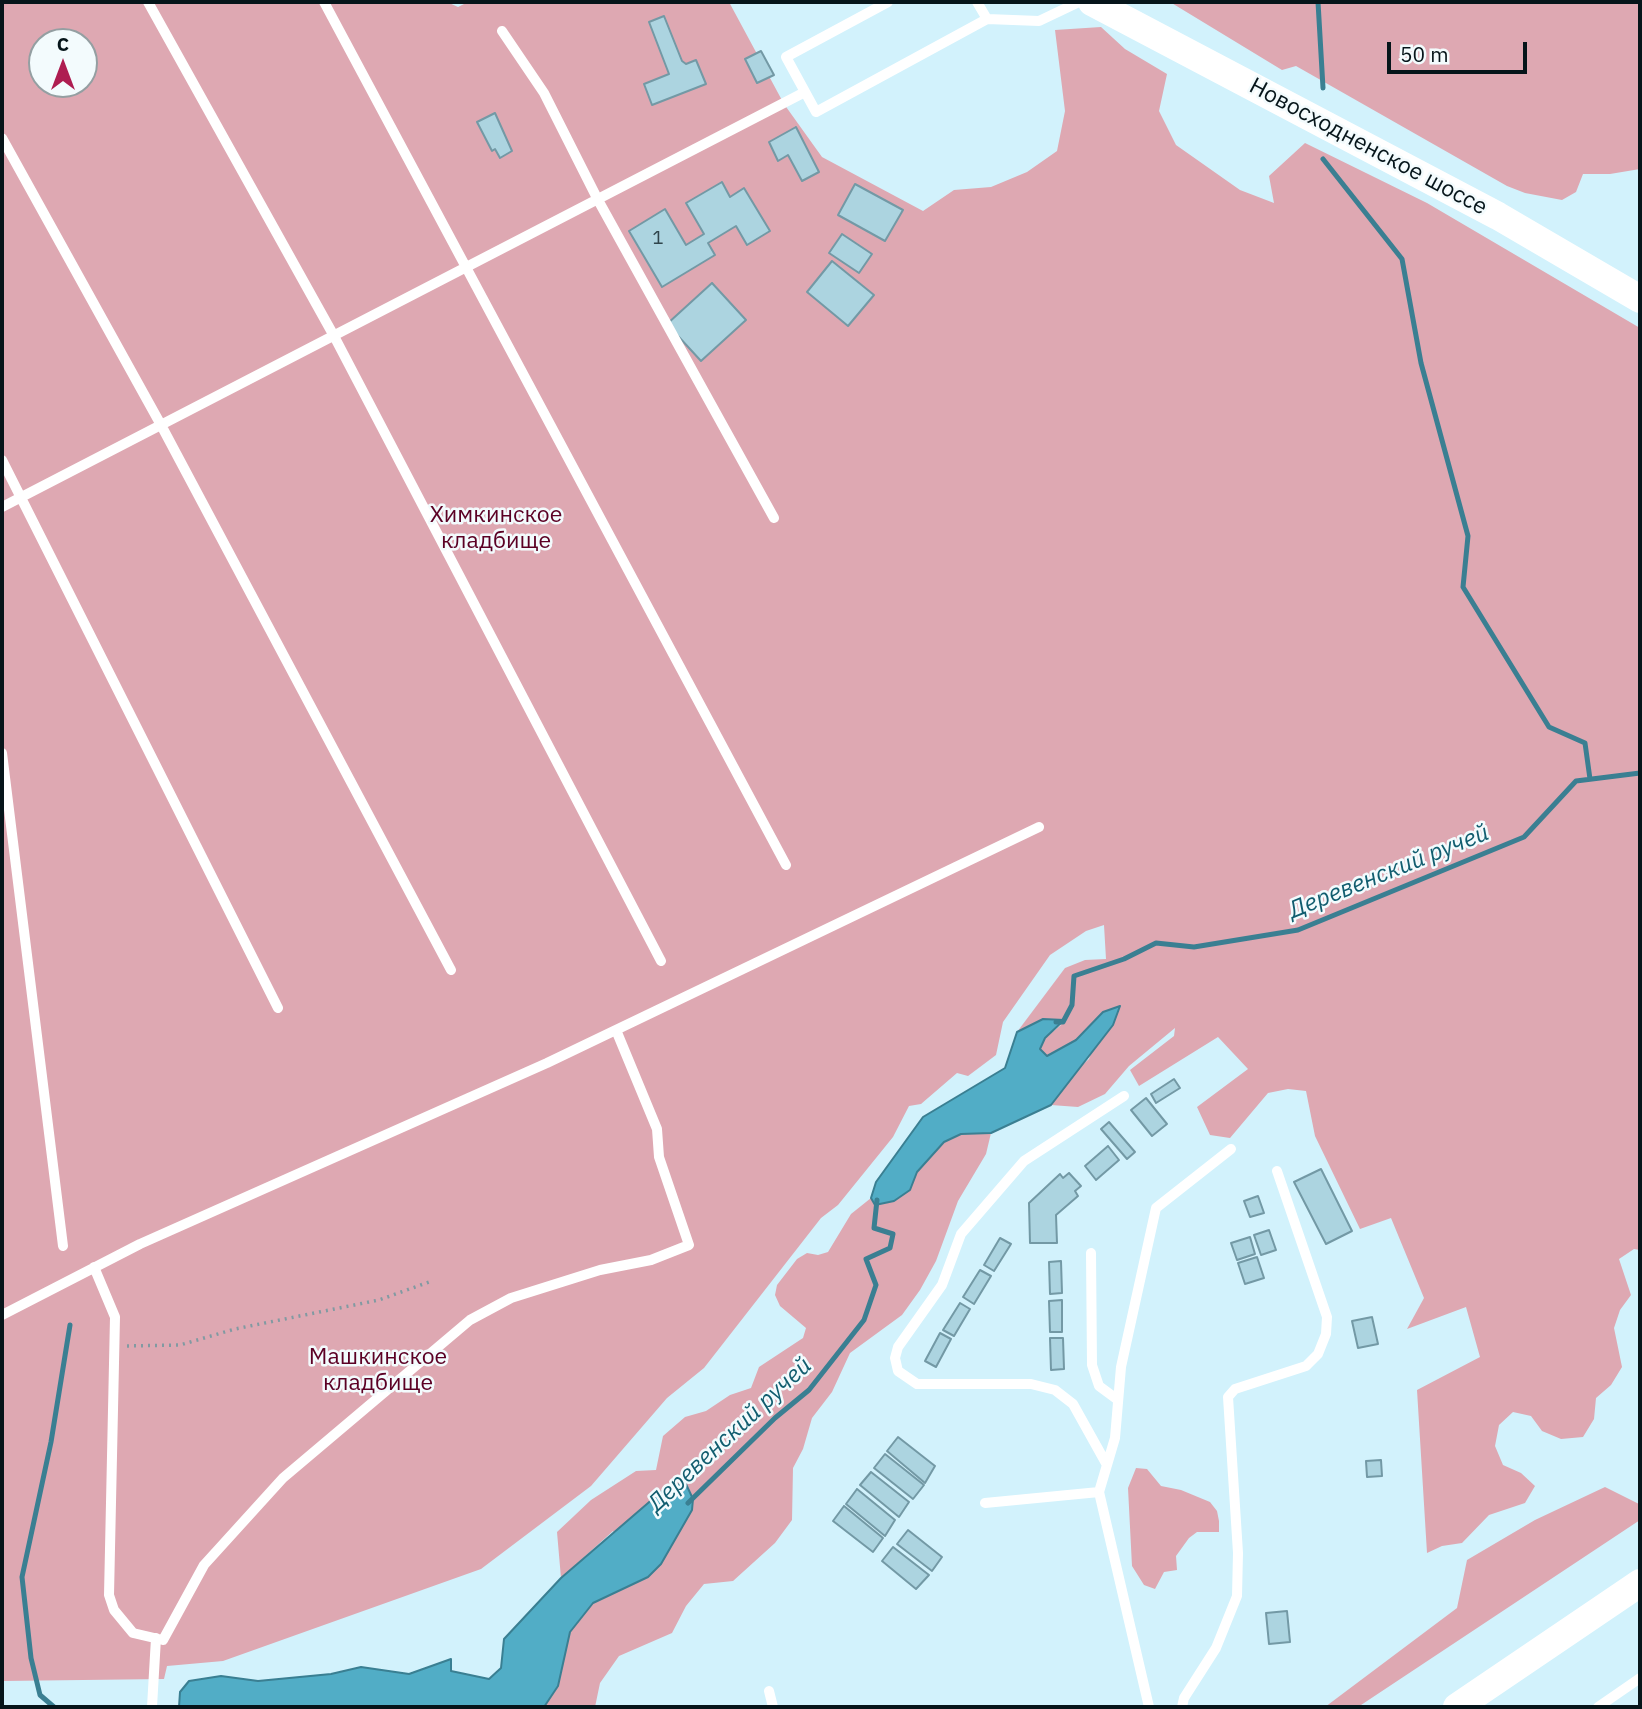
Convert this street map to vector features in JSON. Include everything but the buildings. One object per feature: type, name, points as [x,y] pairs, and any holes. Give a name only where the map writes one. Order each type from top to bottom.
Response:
[{"type":"main road","name":"Новосходненское шоссе","points":[[1092,2],[1498,216],[1640,299]]},
{"type":"main road","points":[[1457,1707],[1640,1583]]},
{"type":"lane","points":[[148,2],[334,336],[661,961]]},
{"type":"lane","points":[[324,2],[786,865]]},
{"type":"lane","points":[[888,2],[786,57],[816,112],[987,19],[1039,21],[1079,2]]},
{"type":"lane","points":[[977,2],[987,19]]},
{"type":"lane","points":[[502,31],[544,93],[598,200],[774,518]]},
{"type":"lane","points":[[2,507],[805,92]]},
{"type":"lane","points":[[2,138],[161,425],[451,970]]},
{"type":"lane","points":[[2,460],[278,1008]]},
{"type":"lane","points":[[2,753],[62,1246]]},
{"type":"lane","points":[[2,1315],[94,1267],[615,1030],[1039,827]]},
{"type":"lane","points":[[94,1267],[115,1317],[109,1595],[114,1610],[133,1633],[163,1640],[204,1565],[283,1478],[470,1320],[511,1298],[600,1270],[651,1260],[689,1245],[659,1157],[657,1129],[615,1030]]},
{"type":"lane","points":[[1107,1465],[1073,1404],[1055,1390],[1031,1384],[917,1384],[898,1371],[895,1359],[898,1348],[942,1285],[961,1234],[1024,1161],[1124,1096]]},
{"type":"lane","points":[[1149,1707],[1099,1492],[1115,1438],[1121,1367],[1156,1208],[1231,1149]]},
{"type":"lane","points":[[1182,1707],[1184,1698],[1216,1648],[1237,1596],[1238,1553],[1228,1397],[1235,1388],[1306,1366],[1318,1354],[1326,1334],[1327,1317],[1277,1171]]},
{"type":"lane","points":[[1091,1254],[1092,1365],[1099,1386],[1118,1399]]},
{"type":"lane","points":[[985,1503],[1099,1492]]},
{"type":"lane","points":[[152,1707],[156,1638]]},
{"type":"lane","points":[[1598,1707],[1640,1678]]},
{"type":"lane","points":[[769,1691],[773,1707]]},
{"type":"path","points":[[115,1346],[180,1345],[235,1329],[379,1300],[429,1282]]},
{"type":"green space","points":[[2,2],[447,2],[458,7],[468,2],[729,2],[784,104],[822,157],[923,211],[954,190],[991,187],[1027,172],[1057,151],[1065,111],[1055,30],[1101,27],[1125,49],[1167,74],[1159,111],[1176,145],[1240,190],[1274,203],[1269,176],[1305,143],[1427,203],[1640,328],[1640,1250],[1634,1249],[1619,1259],[1631,1295],[1620,1310],[1614,1328],[1622,1367],[1611,1385],[1596,1398],[1594,1419],[1583,1437],[1561,1439],[1542,1431],[1531,1416],[1513,1412],[1499,1425],[1495,1446],[1503,1465],[1521,1473],[1535,1486],[1525,1503],[1489,1515],[1462,1543],[1442,1546],[1427,1553],[1417,1390],[1480,1357],[1466,1307],[1407,1329],[1424,1298],[1391,1218],[1360,1229],[1315,1136],[1306,1091],[1288,1089],[1268,1093],[1230,1138],[1210,1135],[1197,1107],[1248,1069],[1218,1037],[1139,1086],[1130,1070],[1174,1036],[1175,1028],[1129,1066],[1105,1094],[1078,1107],[1051,1105],[1074,1072],[1089,1059],[1103,1012],[1076,1040],[1047,1056],[1040,1049],[1045,1038],[1061,1025],[1043,1019],[1017,1032],[1065,968],[1085,960],[1106,959],[1104,925],[1086,931],[1050,955],[1003,1022],[996,1055],[968,1076],[957,1073],[921,1104],[909,1106],[893,1137],[838,1205],[821,1218],[704,1368],[667,1398],[591,1486],[481,1569],[223,1661],[167,1666],[164,1679],[2,1681]]},
{"type":"green space","points":[[1170,2],[1640,2],[1640,169],[1610,174],[1583,174],[1576,192],[1562,200],[1525,193],[1507,186],[1296,66],[1282,70]]},
{"type":"green space","points":[[991,1133],[986,1154],[958,1201],[936,1261],[920,1290],[902,1315],[850,1353],[832,1392],[812,1418],[803,1449],[793,1468],[792,1520],[775,1543],[733,1581],[704,1584],[686,1606],[672,1633],[619,1656],[600,1683],[595,1707],[544,1707],[558,1686],[570,1632],[593,1603],[648,1577],[613,1531],[561,1578],[557,1532],[591,1500],[636,1471],[656,1470],[663,1436],[685,1417],[706,1411],[730,1395],[751,1388],[759,1367],[803,1338],[806,1328],[780,1306],[775,1295],[777,1285],[797,1259],[807,1253],[818,1255],[828,1252],[851,1214],[871,1198],[875,1205],[909,1190],[917,1172],[944,1142],[961,1134]]},
{"type":"green space","points":[[1136,1468],[1147,1469],[1161,1486],[1181,1490],[1210,1502],[1217,1511],[1219,1521],[1219,1532],[1197,1532],[1189,1538],[1176,1556],[1177,1570],[1164,1572],[1155,1589],[1144,1585],[1132,1566],[1128,1488]]},
{"type":"green space","points":[[1605,1487],[1639,1504],[1640,1520],[1358,1707],[1325,1707],[1457,1608],[1467,1560],[1535,1520]]},
{"type":"water","points":[[1120,1006],[1113,1025],[1051,1105],[991,1133],[961,1134],[944,1142],[917,1172],[910,1190],[894,1201],[875,1205],[871,1198],[876,1182],[923,1117],[1005,1068],[1017,1032],[1043,1019],[1064,1020],[1045,1038],[1040,1049],[1047,1056],[1076,1040],[1103,1012]]},
{"type":"water","points":[[685,1482],[693,1499],[692,1510],[661,1564],[648,1577],[593,1603],[570,1632],[558,1686],[544,1707],[179,1707],[180,1692],[189,1681],[221,1676],[258,1681],[331,1674],[361,1667],[409,1674],[451,1659],[451,1671],[489,1679],[501,1668],[504,1639],[561,1578],[662,1491]]},
{"type":"waterway","points":[[1318,2],[1323,88]]},
{"type":"waterway","points":[[1323,159],[1402,259],[1421,363],[1468,536],[1463,587],[1549,727],[1585,743],[1590,779]]},
{"type":"waterway","name":"Деревенский ручей","points":[[1056,1022],[1063,1022],[1072,1005],[1074,976],[1124,959],[1156,943],[1194,947],[1298,930],[1524,837],[1576,781],[1640,773]]},
{"type":"waterway","name":"Деревенский ручей","points":[[688,1503],[775,1418],[809,1390],[864,1320],[876,1285],[866,1259],[890,1248],[893,1234],[874,1228],[877,1200]]},
{"type":"waterway","points":[[54,1707],[40,1695],[31,1658],[22,1577],[51,1442],[70,1325]]},
{"type":"park label","name":"Химкинское кладбище","points":[[496,528]]},
{"type":"park label","name":"Машкинское кладбище","points":[[378,1370]]}]
